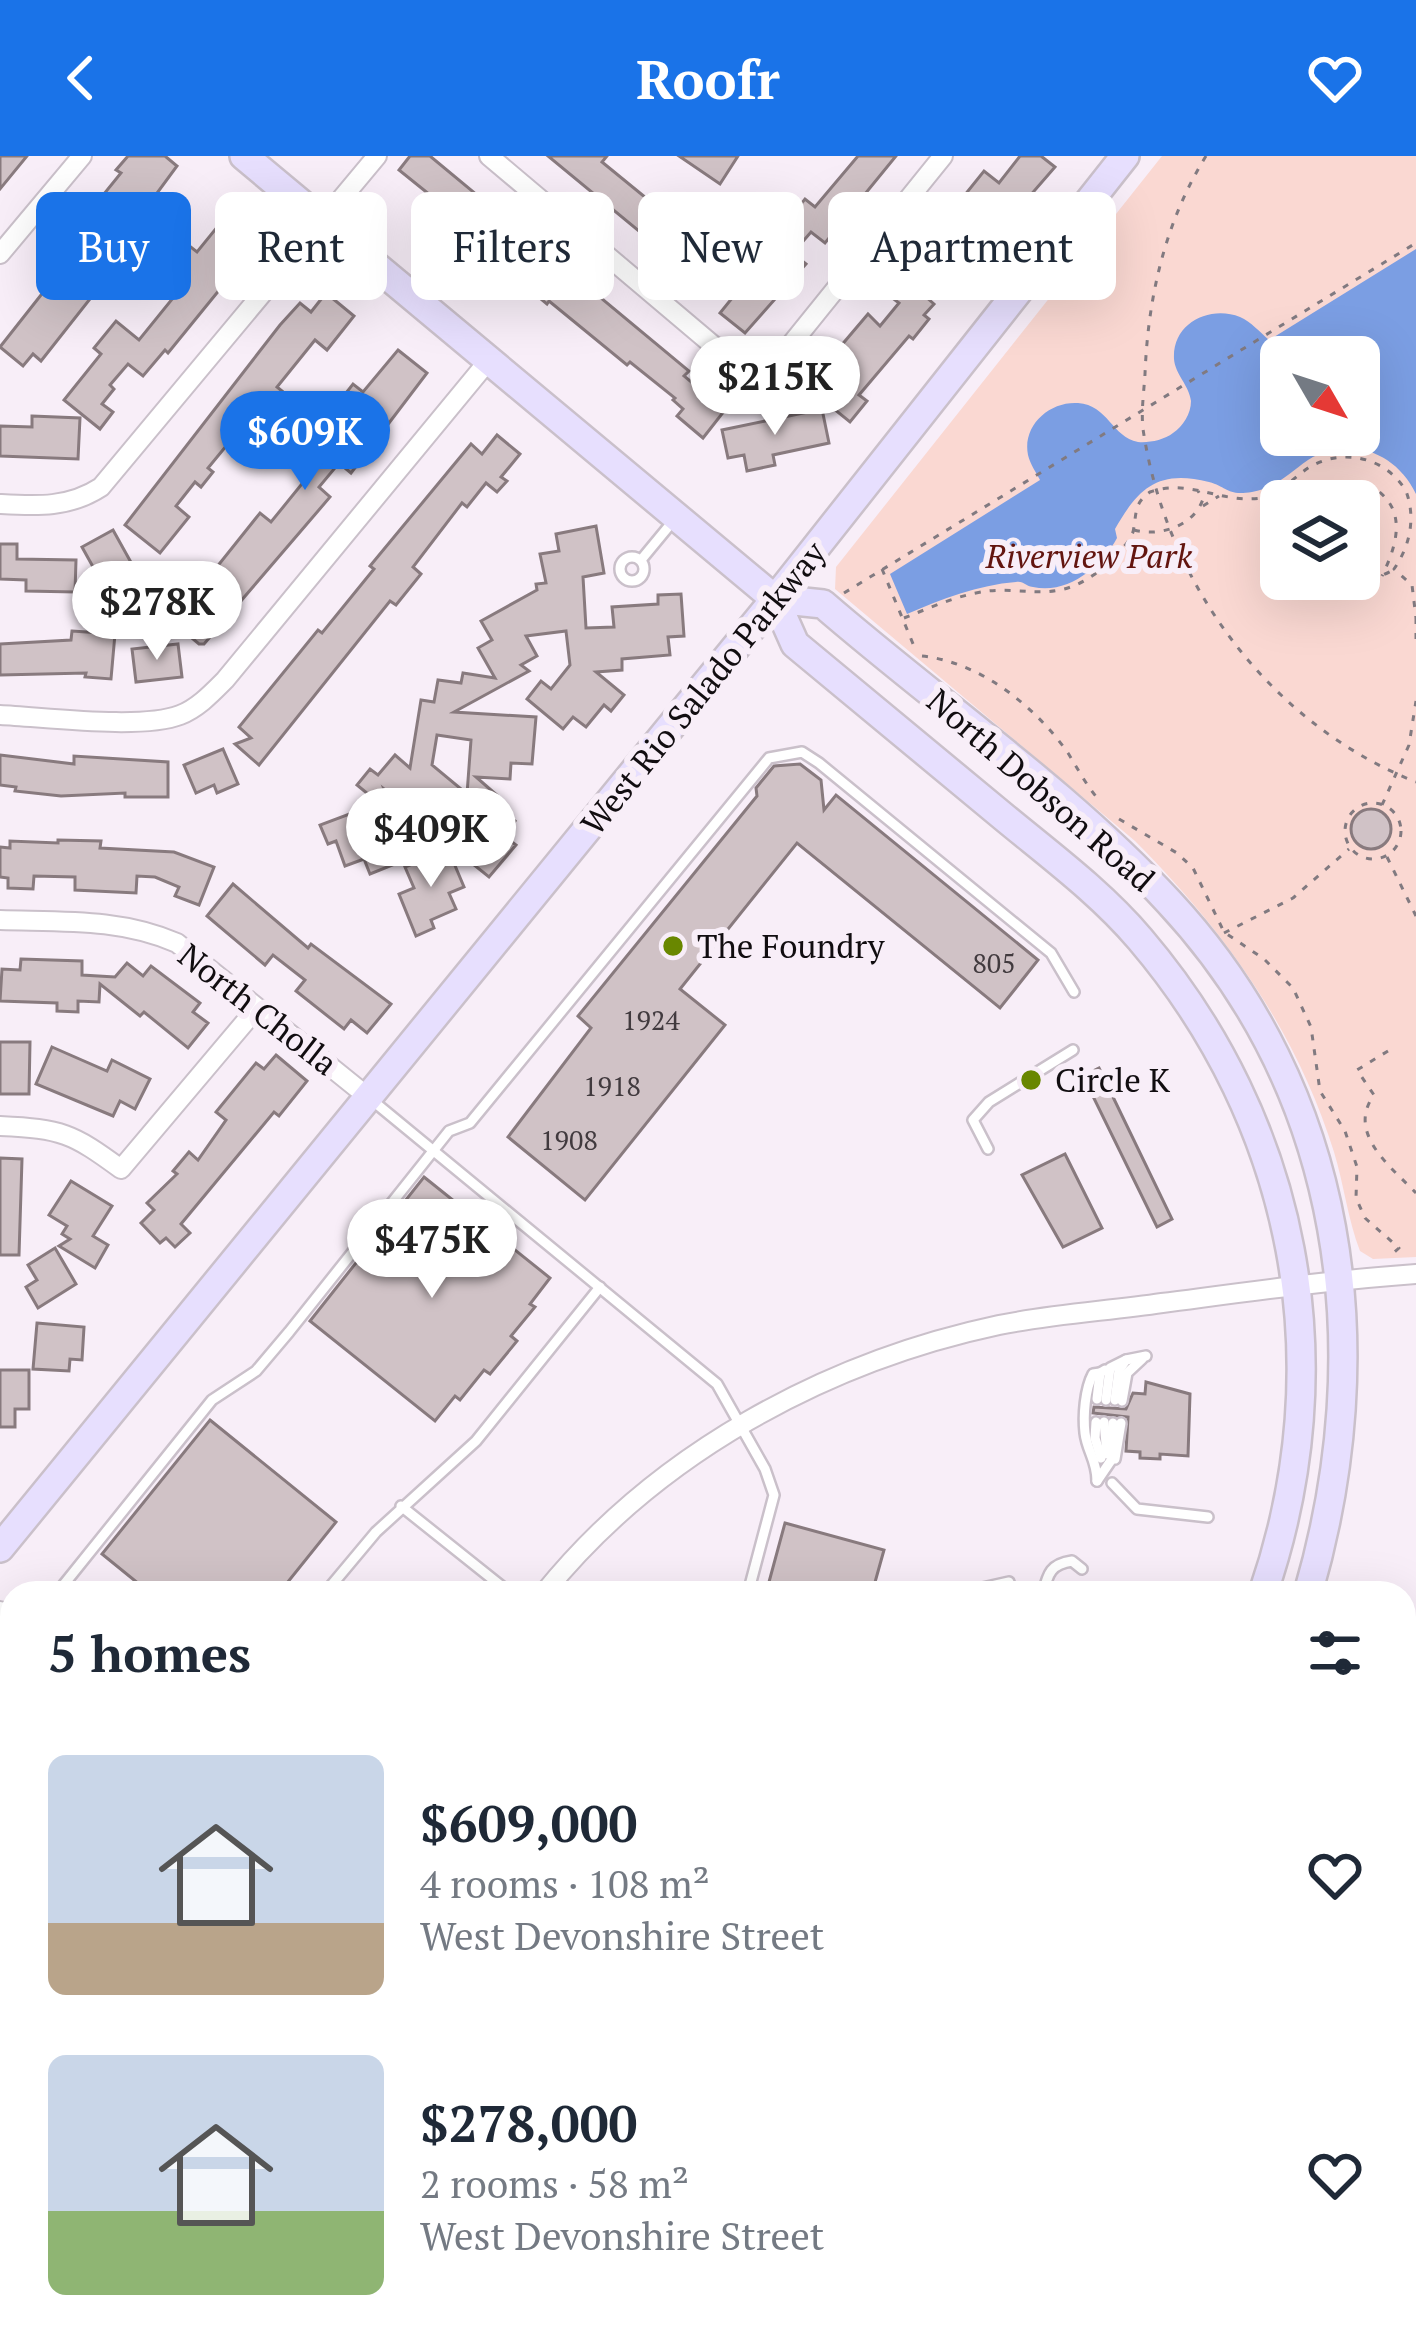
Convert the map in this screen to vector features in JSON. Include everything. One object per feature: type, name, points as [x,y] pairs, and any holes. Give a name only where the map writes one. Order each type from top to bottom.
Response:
[{"type":"main road","name":"North Dobson Road","points":[[244,156],[287,192]]},
{"type":"main road","name":"West Rio Salado Parkway","points":[[0,1548],[776,599],[1126,156]]},
{"type":"main road","name":"North Dobson Road","points":[[387,275],[776,599],[796,644],[1091,890],[1140,939],[1184,996],[1227,1064],[1261,1137],[1288,1233],[1297,1286],[1300,1437],[1267,1581]]},
{"type":"main road","name":"North Dobson Road","points":[[776,599],[823,604],[1120,851],[1225,969],[1276,1054],[1312,1143],[1333,1224],[1340,1281],[1340,1444],[1311,1581]]},
{"type":"main road","points":[[1277,1553],[1279,1581]]},
{"type":"street","points":[[0,254],[82,156]]},
{"type":"street","points":[[346,192],[377,156]]},
{"type":"street","points":[[489,156],[759,384],[943,156]]},
{"type":"street","points":[[0,504],[62,504],[101,487],[255,300]]},
{"type":"street","points":[[0,715],[154,721],[181,715],[202,702],[490,360]]},
{"type":"street","name":"North Cholla","points":[[0,920],[119,923],[177,943],[368,1097]]},
{"type":"street","points":[[0,1126],[73,1135],[122,1169],[256,1009]]},
{"type":"street","points":[[555,1581],[626,1507],[682,1463],[793,1397],[853,1371],[999,1325],[1416,1274]]},
{"type":"lane","points":[[641,560],[677,516]]},
{"type":"lane","points":[[67,1581],[212,1400],[256,1371],[289,1333],[449,1131],[470,1124],[769,758],[802,752],[820,763],[1051,953],[1074,992]]},
{"type":"lane","points":[[988,1149],[975,1130],[973,1120],[978,1113],[1073,1050]]},
{"type":"lane","points":[[368,1097],[718,1384],[774,1495],[751,1581]]},
{"type":"lane","points":[[336,1581],[401,1506],[476,1441],[600,1287]]},
{"type":"lane","points":[[1097,1481],[1097,1462],[1084,1429],[1089,1382],[1093,1374],[1147,1356],[1127,1373],[1110,1400]]},
{"type":"lane","points":[[1110,1400],[1126,1360]]},
{"type":"lane","points":[[1105,1371],[1110,1400]]},
{"type":"lane","points":[[1108,1423],[1109,1466],[1097,1481],[1102,1462],[1095,1438],[1108,1423]]},
{"type":"lane","points":[[1112,1483],[1137,1509],[1208,1517]]},
{"type":"lane","points":[[401,1506],[495,1581]]},
{"type":"lane","points":[[1046,1581],[1058,1563],[1072,1561],[1082,1569]]},
{"type":"path","points":[[1206,156],[1179,208],[1150,310],[1143,409],[1172,528],[1213,613],[1254,670],[1327,735],[1416,782]]},
{"type":"path","points":[[828,609],[837,597],[1416,243]]},
{"type":"path","points":[[1293,480],[1322,461],[1340,457],[1372,460],[1396,479],[1409,494],[1414,528],[1407,551],[1382,576]]},
{"type":"path","points":[[1298,480],[1299,476]]},
{"type":"path","points":[[1134,530],[1132,519],[1140,499],[1158,485],[1260,497]]},
{"type":"path","points":[[1197,490],[1203,499],[1200,509]]},
{"type":"path","points":[[1134,530],[1146,533],[1172,528],[1221,495]]},
{"type":"path","points":[[1380,495],[1392,505],[1398,533],[1382,576]]},
{"type":"path","points":[[902,619],[975,593],[1043,595],[1066,590],[1100,570],[1134,530]]},
{"type":"path","points":[[882,569],[919,656],[967,668],[1029,709],[1067,752],[1097,799]]},
{"type":"path","points":[[1394,569],[1412,585],[1416,640]]},
{"type":"path","points":[[1382,805],[1408,745],[1416,700]]},
{"type":"path","points":[[1365,805],[1382,805],[1400,824],[1399,842],[1387,855],[1371,859],[1350,847],[1345,831],[1351,815],[1365,805]]},
{"type":"path","points":[[1113,814],[1193,868],[1224,932],[1264,959],[1293,988],[1311,1027],[1320,1091],[1345,1131],[1357,1167],[1356,1198],[1366,1218],[1399,1248],[1384,1258]]},
{"type":"path","points":[[1217,934],[1293,898],[1350,847]]},
{"type":"path","points":[[1387,855],[1416,916]]},
{"type":"path","points":[[1388,1051],[1357,1070],[1374,1095],[1365,1108],[1364,1126],[1383,1162],[1416,1193]]},
{"type":"green space","name":"Riverview Park","points":[[1162,156],[1416,156],[1416,1257],[1373,1259],[1360,1251],[1334,1152],[1299,1064],[1254,984],[1168,875],[1135,841],[835,589],[836,567],[1048,300],[1116,300],[1116,214]]},
{"type":"water","points":[[1416,249],[1416,494],[1379,456],[1380,336],[1275,336]]},
{"type":"water","points":[[1217,313],[1248,322],[1264,336],[1260,336],[1260,456],[1317,456],[1280,480],[1260,480],[1260,490],[1252,492],[1232,492],[1191,479],[1162,481],[1141,493],[1115,529],[1117,538],[1111,548],[1071,582],[1046,588],[1019,582],[988,586],[907,614],[890,574],[1040,480],[1027,444],[1040,417],[1058,406],[1078,403],[1096,409],[1129,439],[1161,439],[1180,427],[1190,411],[1190,395],[1174,359],[1179,336],[1195,320]]},
{"type":"building","points":[[0,156],[27,156],[0,189]]},
{"type":"building","points":[[128,156],[165,156],[177,166],[158,192],[106,192],[121,173],[116,170]]},
{"type":"building","points":[[410,156],[430,156],[473,192],[426,192],[399,170]]},
{"type":"building","points":[[548,156],[607,156],[602,162],[639,192],[638,230],[614,210],[614,192],[592,192]]},
{"type":"building","points":[[679,156],[738,156],[720,184]]},
{"type":"building","points":[[858,156],[896,156],[867,192],[828,192],[825,243],[811,232],[804,240],[804,200],[815,207]]},
{"type":"building","points":[[1020,156],[1041,156],[1055,167],[1033,192],[967,192],[984,171],[999,183]]},
{"type":"building","points":[[215,230],[215,295],[143,376],[128,364],[110,385],[114,389],[102,404],[113,412],[100,429],[64,400],[101,354],[94,348],[116,321],[139,340],[171,300],[191,300],[191,247],[197,252]]},
{"type":"building","points":[[37,300],[89,300],[41,361],[33,354],[23,366],[0,347]]},
{"type":"building","points":[[320,300],[335,300],[354,316],[327,350],[315,340],[277,387],[282,391],[257,423],[250,417],[208,468],[213,472],[201,487],[195,482],[176,506],[189,517],[160,553],[125,525],[280,325],[300,303],[311,312]]},
{"type":"building","points":[[542,300],[603,300],[689,371],[684,376],[725,410],[703,438],[677,416],[683,409],[675,398],[549,301]]},
{"type":"building","points":[[730,300],[774,300],[745,333],[720,313]]},
{"type":"building","points":[[895,300],[934,304],[913,339],[909,336],[859,395],[867,401],[850,422],[813,392],[845,352],[840,347],[868,314],[880,326],[899,303]]},
{"type":"building","points":[[398,350],[427,373],[351,473],[339,463],[319,487],[330,497],[204,644],[199,644],[180,628],[211,589],[204,583],[260,513],[271,522],[314,469],[306,463],[341,420],[331,412],[353,384],[363,392]]},
{"type":"building","points":[[822,409],[829,443],[773,455],[775,465],[747,471],[744,455],[728,458],[722,430]]},
{"type":"building","points":[[32,416],[80,418],[78,459],[0,456],[0,426],[32,427]]},
{"type":"building","points":[[497,435],[520,454],[501,477],[507,481],[497,492],[486,483],[467,507],[462,503],[413,567],[421,574],[396,605],[390,601],[259,765],[235,744],[251,738],[239,727],[318,630],[322,633],[374,569],[370,566],[471,444],[482,454]]},
{"type":"building","points":[[596,526],[604,573],[583,577],[586,628],[614,627],[612,607],[658,604],[658,595],[681,594],[684,636],[668,637],[670,655],[622,659],[622,670],[596,672],[624,695],[611,711],[604,705],[586,727],[573,717],[563,729],[527,699],[541,681],[551,689],[570,665],[566,631],[526,636],[537,656],[521,665],[529,671],[454,712],[536,717],[532,764],[511,763],[510,779],[476,777],[499,797],[494,803],[515,821],[503,835],[516,845],[489,877],[453,848],[469,829],[456,819],[460,814],[433,791],[415,813],[384,789],[394,815],[387,820],[395,841],[403,838],[410,858],[370,874],[364,859],[345,866],[336,841],[328,844],[320,825],[379,803],[357,785],[370,769],[378,775],[395,755],[410,768],[421,700],[434,702],[438,680],[461,683],[463,673],[495,678],[478,648],[492,640],[481,621],[537,590],[536,584],[546,583],[540,554],[559,551],[556,534]],"holes":[[[437,735],[471,740],[467,794],[432,765]]]},
{"type":"building","points":[[113,530],[138,575],[107,592],[82,547]]},
{"type":"building","points":[[0,544],[17,544],[17,559],[76,560],[75,592],[26,591],[26,580],[0,579]]},
{"type":"building","points":[[72,631],[115,634],[111,679],[85,677],[86,673],[0,675],[0,644],[71,640]]},
{"type":"building","points":[[178,644],[182,677],[136,682],[132,649]]},
{"type":"building","points":[[223,749],[238,784],[217,793],[214,785],[196,793],[184,765]]},
{"type":"building","points":[[0,755],[74,764],[74,756],[168,762],[168,797],[15,791],[16,787],[0,785]]},
{"type":"building","points":[[800,764],[821,780],[824,810],[836,795],[1038,960],[1000,1008],[797,843],[680,989],[725,1025],[585,1200],[508,1137],[591,1028],[578,1016],[757,796],[756,788],[774,766]]},
{"type":"building","points":[[1371,809],[1385,815],[1391,829],[1385,843],[1371,849],[1357,843],[1351,829],[1357,815]]},
{"type":"building","points":[[10,841],[101,841],[100,848],[174,852],[214,867],[199,905],[175,896],[179,887],[155,877],[137,876],[136,893],[75,890],[75,877],[34,876],[33,889],[8,888],[8,878],[0,877],[0,847],[10,848]]},
{"type":"building","points":[[448,849],[464,887],[449,893],[456,909],[431,920],[434,928],[416,936],[399,894],[414,888],[405,867]]},
{"type":"building","points":[[233,884],[308,948],[311,944],[391,1004],[367,1033],[351,1020],[344,1029],[296,991],[305,980],[273,955],[265,965],[207,916]]},
{"type":"building","points":[[21,959],[82,961],[82,975],[115,977],[127,963],[143,976],[151,966],[200,1003],[193,1012],[208,1023],[188,1048],[100,984],[99,1002],[78,1001],[78,1012],[57,1011],[57,1003],[0,1001],[2,969],[20,970]]},
{"type":"building","points":[[0,1042],[30,1042],[29,1094],[0,1094]]},
{"type":"building","points":[[52,1047],[107,1071],[112,1060],[150,1079],[135,1109],[120,1101],[113,1116],[36,1084]]},
{"type":"building","points":[[276,1055],[307,1081],[279,1116],[274,1112],[181,1224],[190,1233],[175,1247],[166,1238],[160,1243],[141,1223],[154,1210],[147,1203],[177,1174],[173,1171],[189,1152],[198,1160],[226,1120],[216,1112],[256,1063],[264,1069]]},
{"type":"building","name":"Circle K","points":[[1099,1068],[1172,1219],[1157,1227],[1083,1076]]},
{"type":"building","name":"Circle K","points":[[1065,1154],[1102,1228],[1063,1247],[1022,1175]]},
{"type":"building","points":[[0,1158],[22,1159],[19,1255],[0,1255]]},
{"type":"building","points":[[424,1177],[550,1278],[530,1304],[535,1307],[511,1336],[517,1341],[490,1374],[484,1370],[435,1421],[310,1321]]},
{"type":"building","points":[[71,1181],[112,1206],[93,1236],[108,1245],[95,1268],[59,1246],[70,1239],[62,1234],[67,1226],[49,1215]]},
{"type":"building","points":[[55,1248],[76,1284],[38,1308],[26,1287],[37,1280],[28,1265]]},
{"type":"building","points":[[37,1323],[84,1327],[82,1360],[70,1359],[69,1371],[33,1369]]},
{"type":"building","points":[[0,1370],[29,1370],[29,1409],[15,1409],[15,1427],[0,1427]]},
{"type":"building","points":[[1146,1382],[1190,1394],[1188,1456],[1140,1458],[1140,1452],[1126,1451],[1128,1417],[1093,1413],[1094,1407],[1126,1409],[1133,1393],[1145,1394]]},
{"type":"building","points":[[210,1420],[336,1522],[289,1581],[135,1581],[102,1554]]},
{"type":"building","points":[[785,1523],[884,1550],[875,1581],[769,1581]]},
{"type":"place","name":"The Foundry","points":[[673,946]]},
{"type":"place","name":"Circle K","points":[[1031,1080]]}]
